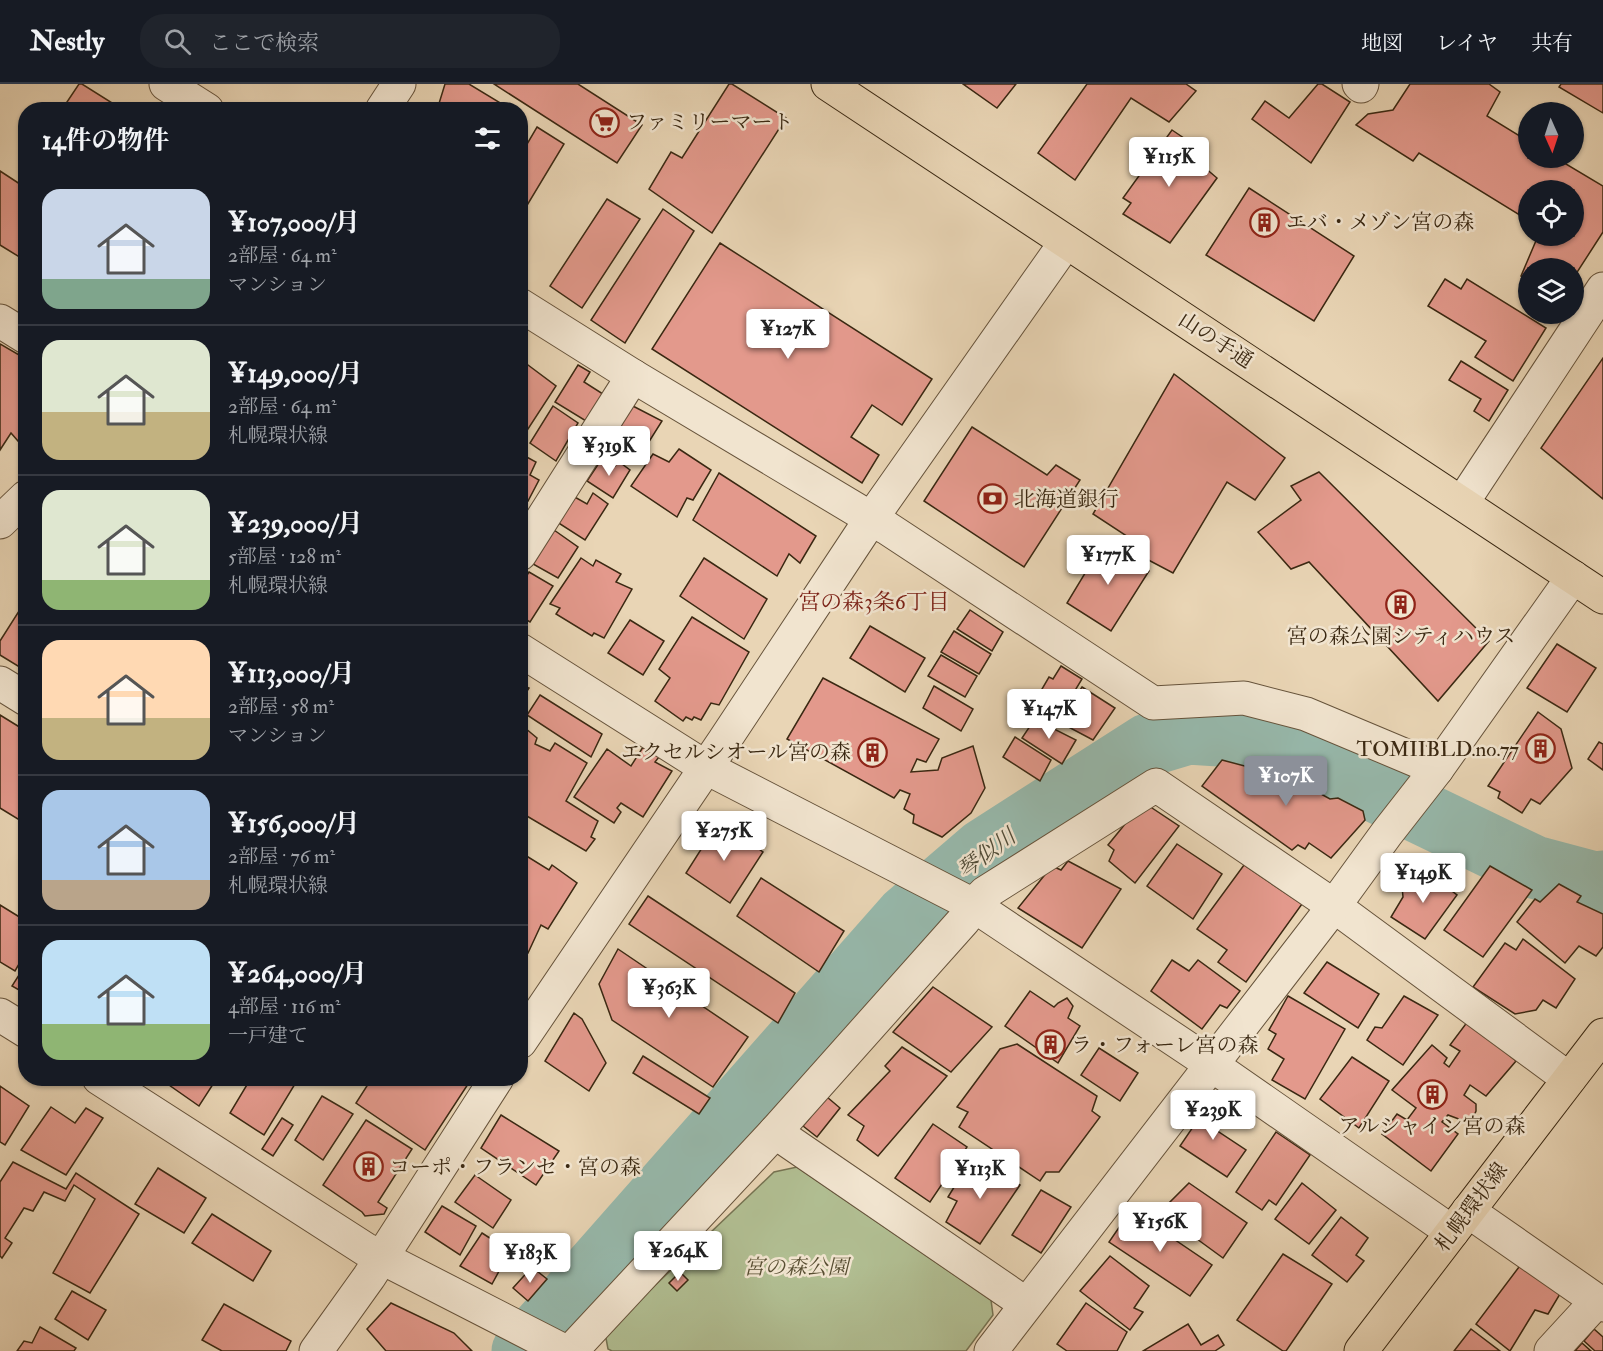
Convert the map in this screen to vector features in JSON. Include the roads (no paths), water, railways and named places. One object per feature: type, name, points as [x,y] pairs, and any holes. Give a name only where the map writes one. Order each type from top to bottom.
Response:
[{"type":"main road","name":"山の手通","points":[[828,84],[1603,597]]},
{"type":"main road","name":"札幌環状線","points":[[1361,1351],[1603,1035]]},
{"type":"street","points":[[166,84],[194,102]]},
{"type":"street","points":[[387,102],[399,84]]},
{"type":"street","points":[[528,1024],[705,767],[871,519],[1066,242]]},
{"type":"street","points":[[1462,503],[1603,289]]},
{"type":"street","points":[[528,310],[871,519],[1153,703],[1244,698],[1305,714],[1430,777]]},
{"type":"street","points":[[0,321],[18,332]]},
{"type":"street","points":[[528,541],[633,376]]},
{"type":"street","points":[[0,522],[18,504]]},
{"type":"street","points":[[991,1351],[1334,906],[1430,777],[1573,577]]},
{"type":"street","points":[[528,655],[705,767],[967,902],[1212,1065],[1460,1221],[1600,1303],[1551,1351]]},
{"type":"street","points":[[0,683],[18,694]]},
{"type":"street","points":[[967,902],[1156,785],[1334,906],[1569,1079]]},
{"type":"street","points":[[111,1086],[365,1249],[562,1349],[775,1132],[964,920],[967,902]]},
{"type":"street","points":[[0,1015],[18,1026]]},
{"type":"street","points":[[316,1351],[381,1258],[492,1086]]},
{"type":"street","points":[[775,1132],[1026,1305]]},
{"type":"waterway","name":"琴似川","points":[[523,1351],[906,917],[984,850],[1148,745],[1188,733],[1235,736],[1376,791],[1534,867],[1594,883],[1603,882]]},
{"type":"place","name":"ファミリーマート","points":[[605,122]]},
{"type":"place","name":"エバ・メゾン宮の森","points":[[1265,222]]},
{"type":"place","name":"北海道銀行","points":[[993,499]]},
{"type":"place","name":"宮の森公園シティハウス","points":[[1401,605]]},
{"type":"place","name":"TOMIIBLD.no.77","points":[[1540,749]]},
{"type":"place","name":"エクセルシオール宮の森","points":[[872,752]]},
{"type":"place","name":"ラ・フォーレ宮の森","points":[[1050,1045]]},
{"type":"place","name":"アルシャイン宮の森","points":[[1432,1095]]},
{"type":"place","name":"コーポ・フランセ・宮の森","points":[[368,1167]]},
{"type":"district","name":"宮の森3条6丁目","points":[[874,601]]},
{"type":"park label","name":"宮の森公園","points":[[796,1267]]}]
